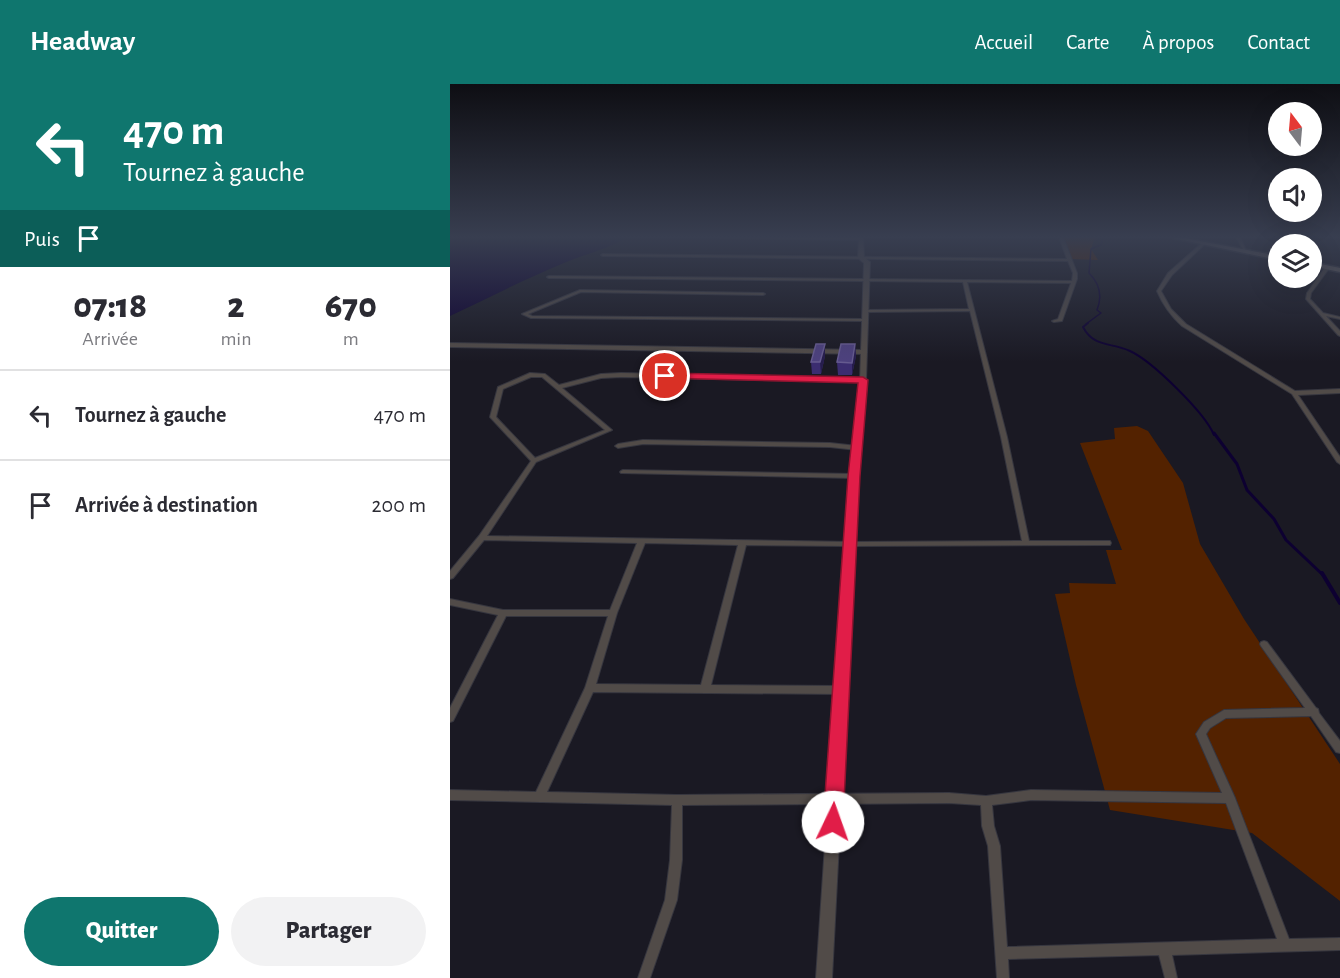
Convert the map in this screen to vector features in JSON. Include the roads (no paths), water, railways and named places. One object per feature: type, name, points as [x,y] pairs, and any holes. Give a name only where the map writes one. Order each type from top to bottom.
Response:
[{"type":"street","points":[[691,279],[1072,282]]},
{"type":"street","points":[[705,293],[714,279]]},
{"type":"street","points":[[1054,321],[1060,320],[1073,279]]},
{"type":"street","points":[[1165,279],[1158,291],[1170,313],[1184,326],[1294,393],[1340,462]]},
{"type":"street","points":[[1320,279],[1308,299],[1340,334]]},
{"type":"street","points":[[824,978],[854,476],[863,380],[865,280]]},
{"type":"street","points":[[965,282],[1004,437],[1026,543]]},
{"type":"street","points":[[763,294],[580,291],[524,314],[548,317],[865,316],[972,310]]},
{"type":"street","points":[[1323,314],[1340,318]]},
{"type":"street","points":[[450,345],[864,352]]},
{"type":"street","points":[[450,576],[482,538],[534,461],[609,430],[543,375],[536,375],[500,388],[493,417],[534,461]]},
{"type":"street","points":[[558,387],[601,376],[621,375],[863,380]]},
{"type":"street","points":[[1294,393],[1340,390]]},
{"type":"street","points":[[618,446],[654,442],[830,445],[857,448]]},
{"type":"street","points":[[623,472],[854,476]]},
{"type":"street","points":[[482,538],[851,544],[1107,543]]},
{"type":"street","points":[[540,795],[590,688],[613,613],[642,542]]},
{"type":"street","points":[[705,689],[743,542]]},
{"type":"street","points":[[450,602],[503,613],[613,613]]},
{"type":"street","points":[[450,718],[503,613]]},
{"type":"street","points":[[1264,644],[1340,749]]},
{"type":"street","points":[[590,688],[841,690]]},
{"type":"street","points":[[1285,945],[1230,798],[1201,734],[1208,725],[1224,714],[1315,712]]},
{"type":"street","points":[[450,795],[540,795],[677,800],[949,798],[986,801],[1031,795],[1230,798]]},
{"type":"street","points":[[644,978],[671,900],[676,860],[677,800]]},
{"type":"street","points":[[986,801],[988,826],[994,846],[1003,978]]},
{"type":"street","points":[[1001,953],[1340,944]]},
{"type":"street","points":[[1164,948],[1171,978]]},
{"type":"waterway","points":[[1086,324],[1101,313],[1097,310],[1100,299],[1099,290],[1093,279]]},
{"type":"waterway","points":[[1088,323],[1083,327],[1092,338],[1130,351],[1164,376],[1189,401],[1209,425],[1214,435]]},
{"type":"waterway","points":[[1214,433],[1237,464],[1247,490],[1274,519],[1286,540],[1323,575]]},
{"type":"waterway","points":[[1322,573],[1340,603]]}]
